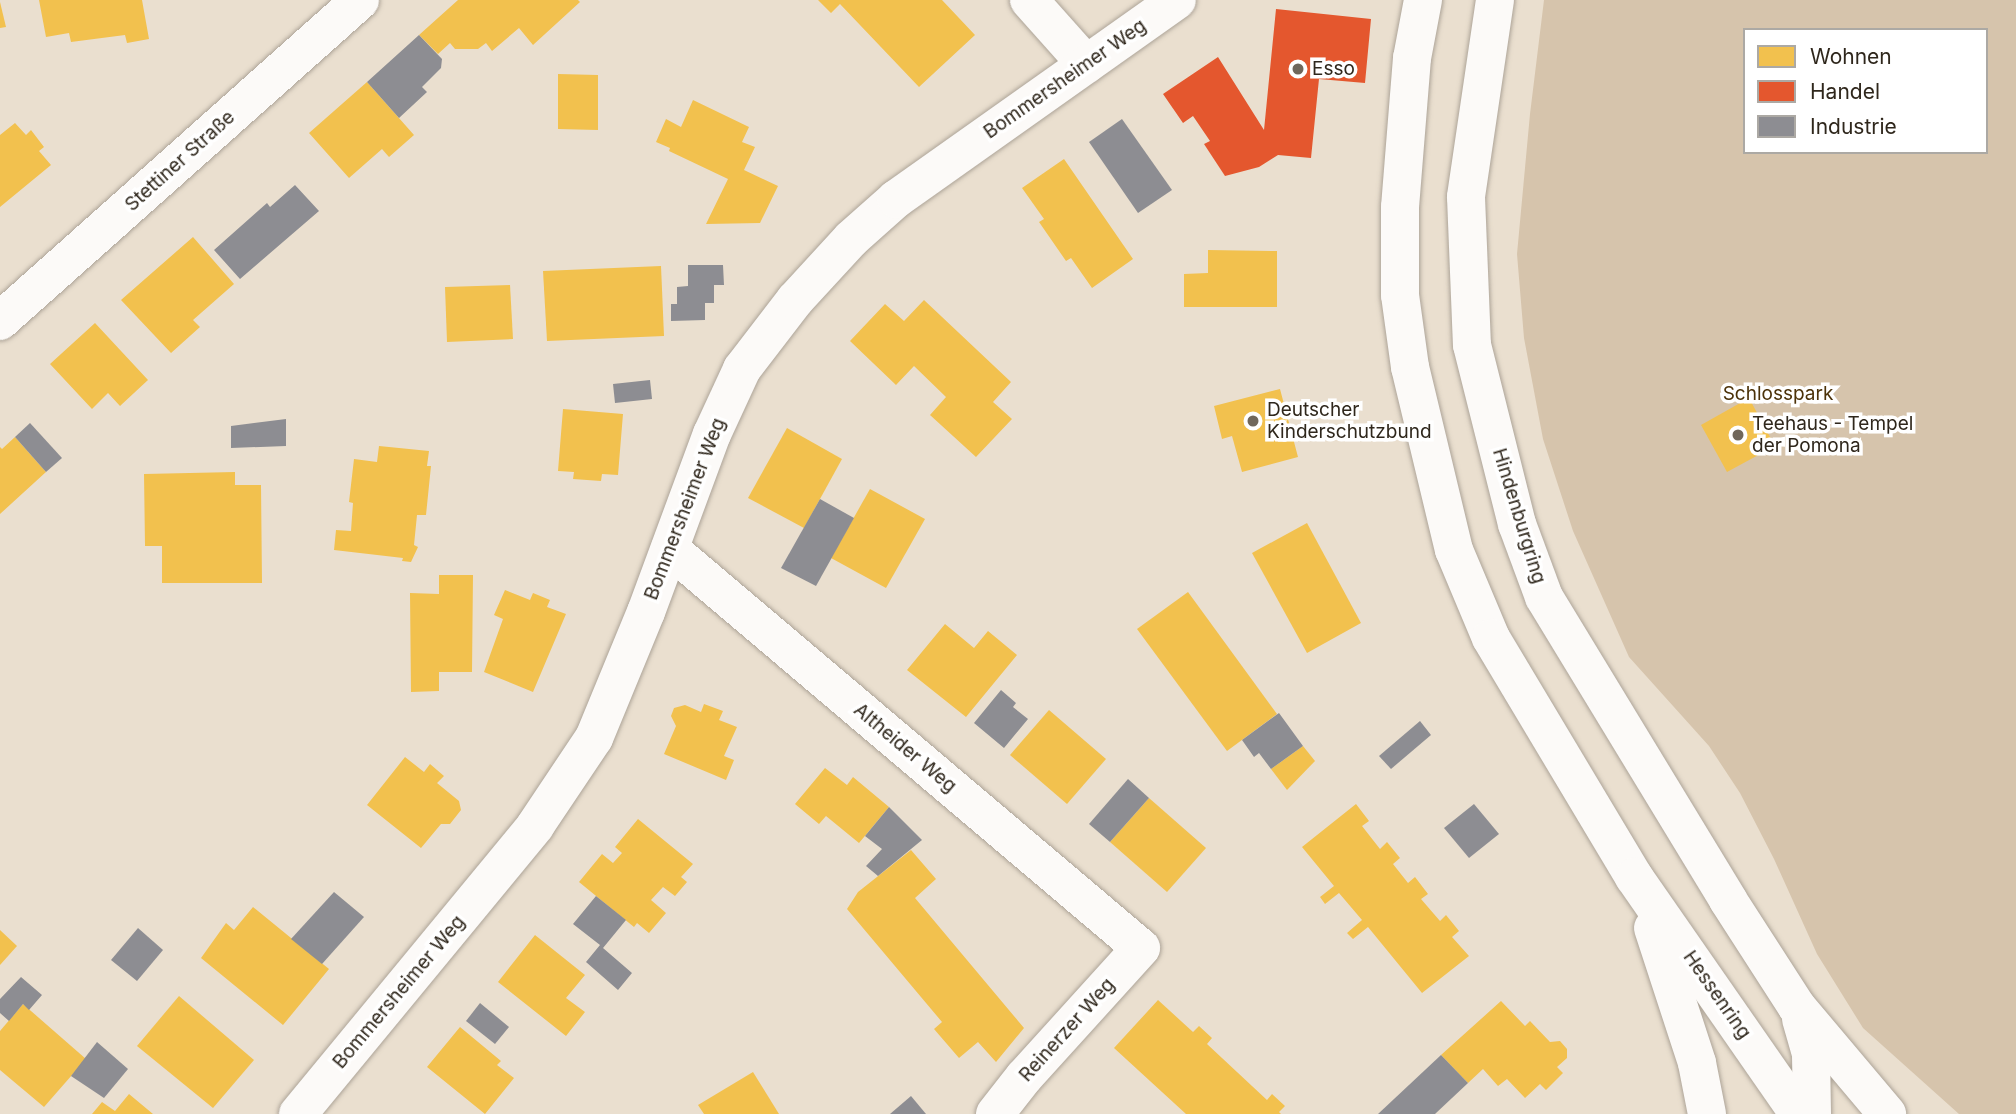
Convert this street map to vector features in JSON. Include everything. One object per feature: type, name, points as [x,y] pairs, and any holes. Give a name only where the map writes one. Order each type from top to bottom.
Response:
[{"type":"street","name":"Stettiner Straße","points":[[0,321],[360,0]]},
{"type":"street","points":[[1029,0],[1086,64]]},
{"type":"street","name":"Bommersheimer Weg","points":[[298,1114],[418,971],[558,795],[594,738],[670,549],[712,434],[743,369],[795,300],[851,239],[895,199],[1177,0]]},
{"type":"street","name":"Hindenburgring","points":[[1495,1],[1466,197],[1472,345],[1517,524],[1544,597],[1797,1007]]},
{"type":"street","points":[[1419,6],[1412,58],[1401,207],[1400,295],[1425,433],[1454,550],[1491,638],[1634,877],[1668,968],[1697,1063],[1707,1114]]},
{"type":"street","name":"Altheider Weg","points":[[670,549],[1141,948]]},
{"type":"street","name":"Hessenring","points":[[1634,877],[1799,1114]]},
{"type":"street","name":"Reinerzer Weg","points":[[995,1114],[1024,1077],[1141,948]]},
{"type":"street","points":[[1797,1007],[1811,1055],[1812,1114]]},
{"type":"street","points":[[1797,1007],[1886,1114]]},
{"type":"green space","name":"Schlosspark","points":[[1544,0],[2016,0],[2016,1114],[1959,1114],[1863,1028],[1817,954],[1774,859],[1740,793],[1709,746],[1629,657],[1573,531],[1543,439],[1524,338],[1517,254]]},
{"type":"building: Wohnen","points":[[39,0],[142,0],[149,39],[127,43],[125,35],[71,42],[69,33],[46,37]]},
{"type":"building: Wohnen","points":[[458,0],[580,2],[533,45],[519,28],[492,51],[486,43],[478,49],[455,49],[450,43],[438,54],[419,35]]},
{"type":"building: Wohnen","points":[[818,0],[942,0],[975,35],[919,87],[840,4],[831,13]]},
{"type":"building: Wohnen","points":[[0,2],[6,27],[0,28]]},
{"type":"building: Wohnen","points":[[558,74],[598,75],[598,130],[558,129]]},
{"type":"building: Wohnen","points":[[367,82],[414,135],[389,157],[382,149],[349,178],[309,133]]},
{"type":"building: Wohnen","points":[[693,100],[749,127],[742,142],[755,147],[744,170],[778,186],[760,223],[706,224],[728,179],[656,142],[666,119],[681,127]]},
{"type":"building: Wohnen","points":[[15,123],[26,135],[31,130],[44,147],[39,151],[51,165],[0,207],[0,135]]},
{"type":"building: Wohnen","points":[[1064,159],[1133,259],[1092,288],[1071,258],[1066,261],[1039,222],[1044,219],[1022,188]]},
{"type":"building: Wohnen","points":[[193,237],[234,284],[193,320],[200,327],[171,353],[121,300]]},
{"type":"building: Wohnen","points":[[1208,250],[1277,251],[1277,307],[1184,307],[1184,274],[1208,273]]},
{"type":"building: Wohnen","points":[[661,266],[664,336],[547,341],[543,271]]},
{"type":"building: Wohnen","points":[[510,285],[513,339],[447,342],[445,287]]},
{"type":"building: Wohnen","points":[[924,300],[1011,382],[993,402],[1012,419],[976,457],[930,415],[946,397],[914,366],[896,385],[850,341],[885,304],[904,321]]},
{"type":"building: Wohnen","points":[[95,323],[148,380],[120,406],[108,393],[92,409],[50,364]]},
{"type":"building: Wohnen","name":"Deutscher Kinderschutzbund","points":[[1280,389],[1298,457],[1242,472],[1232,436],[1222,439],[1214,406]]},
{"type":"building: Wohnen","name":"Teehaus - Tempel der Pomona","points":[[1749,398],[1775,446],[1727,472],[1701,425]]},
{"type":"building: Wohnen","points":[[563,409],[623,414],[618,475],[602,474],[601,481],[573,479],[574,472],[558,471]]},
{"type":"building: Wohnen","points":[[787,428],[842,459],[804,528],[748,498]]},
{"type":"building: Wohnen","points":[[15,437],[46,472],[0,514],[0,447],[2,449]]},
{"type":"building: Wohnen","points":[[379,446],[429,451],[427,466],[431,466],[426,515],[417,515],[414,545],[418,547],[411,562],[402,561],[403,558],[334,550],[336,530],[351,531],[353,503],[349,502],[354,459],[377,462]]},
{"type":"building: Wohnen","points":[[235,472],[235,485],[261,485],[262,583],[162,583],[162,546],[145,546],[144,474]]},
{"type":"building: Wohnen","points":[[870,489],[925,519],[886,588],[831,558]]},
{"type":"building: Wohnen","points":[[1307,523],[1361,623],[1307,653],[1252,553]]},
{"type":"building: Wohnen","points":[[439,575],[473,575],[472,672],[439,672],[439,691],[411,692],[410,593],[439,594]]},
{"type":"building: Wohnen","points":[[505,590],[530,600],[533,593],[550,600],[547,607],[566,614],[533,692],[484,672],[503,619],[494,615]]},
{"type":"building: Wohnen","points":[[1188,592],[1277,714],[1227,751],[1137,629]]},
{"type":"building: Wohnen","points":[[945,624],[974,648],[988,631],[1017,655],[966,717],[907,670]]},
{"type":"building: Wohnen","points":[[704,704],[723,711],[719,720],[737,727],[724,756],[734,760],[726,780],[664,754],[676,726],[671,716],[674,708],[685,705],[701,712]]},
{"type":"building: Wohnen","points":[[1049,710],[1106,759],[1067,804],[1010,755]]},
{"type":"building: Wohnen","points":[[1303,746],[1315,761],[1287,790],[1271,769]]},
{"type":"building: Wohnen","points":[[405,757],[424,772],[430,764],[444,776],[437,783],[459,801],[461,810],[450,824],[441,824],[421,848],[367,805]]},
{"type":"building: Wohnen","points":[[825,768],[847,785],[853,777],[889,807],[859,843],[826,816],[819,824],[795,804]]},
{"type":"building: Wohnen","points":[[1149,798],[1206,848],[1167,892],[1110,842]]},
{"type":"building: Wohnen","points":[[1356,804],[1369,821],[1362,826],[1380,849],[1387,842],[1400,858],[1393,864],[1408,883],[1415,877],[1428,894],[1421,899],[1440,921],[1446,915],[1459,931],[1452,937],[1469,956],[1422,993],[1368,927],[1353,939],[1347,933],[1362,920],[1339,893],[1325,904],[1320,897],[1334,886],[1302,847]]},
{"type":"building: Wohnen","points":[[638,819],[693,864],[681,877],[687,882],[675,896],[663,887],[651,900],[666,913],[649,933],[637,923],[634,927],[579,882],[602,854],[613,863],[622,853],[615,847]]},
{"type":"building: Wohnen","points":[[911,850],[936,879],[915,898],[1024,1028],[996,1062],[978,1042],[959,1058],[934,1029],[942,1022],[847,909],[858,892]]},
{"type":"building: Wohnen","points":[[253,907],[329,969],[283,1025],[201,958],[226,923],[234,930]]},
{"type":"building: Wohnen","points":[[0,930],[17,946],[0,965]]},
{"type":"building: Wohnen","points":[[535,935],[585,975],[566,998],[585,1012],[566,1036],[498,982]]},
{"type":"building: Wohnen","points":[[179,996],[254,1060],[213,1108],[137,1046]]},
{"type":"building: Wohnen","points":[[1158,1000],[1193,1032],[1199,1026],[1212,1038],[1207,1044],[1267,1100],[1272,1094],[1285,1106],[1279,1112],[1281,1114],[1186,1114],[1114,1048]]},
{"type":"building: Wohnen","points":[[1501,1001],[1525,1026],[1530,1021],[1550,1042],[1560,1041],[1567,1049],[1567,1058],[1557,1067],[1563,1073],[1546,1090],[1540,1084],[1525,1098],[1507,1079],[1498,1086],[1483,1069],[1468,1083],[1441,1055]]},
{"type":"building: Wohnen","points":[[23,1004],[86,1059],[44,1107],[0,1070],[0,1031]]},
{"type":"building: Wohnen","points":[[460,1027],[501,1061],[497,1065],[514,1078],[485,1114],[427,1067]]},
{"type":"building: Wohnen","points":[[753,1072],[779,1114],[704,1114],[698,1105]]},
{"type":"building: Wohnen","points":[[129,1094],[153,1114],[92,1114],[102,1102],[115,1111]]},
{"type":"building: Handel","points":[[1276,9],[1371,19],[1365,83],[1319,79],[1311,158],[1278,155],[1259,167],[1225,176],[1204,144],[1210,141],[1193,116],[1183,123],[1163,94],[1218,57],[1264,130]]},
{"type":"building: Industrie","points":[[419,35],[442,59],[441,68],[422,87],[427,92],[399,118],[367,82]]},
{"type":"building: Industrie","points":[[1122,119],[1172,190],[1138,213],[1089,142]]},
{"type":"building: Industrie","points":[[295,185],[319,211],[240,279],[214,250],[267,203],[270,207]]},
{"type":"building: Industrie","points":[[688,265],[723,265],[724,285],[714,285],[714,303],[705,303],[705,320],[671,321],[671,304],[677,304],[677,287],[688,286]]},
{"type":"building: Industrie","points":[[650,380],[652,399],[615,403],[613,384]]},
{"type":"building: Industrie","points":[[286,419],[286,446],[231,448],[231,426]]},
{"type":"building: Industrie","points":[[30,423],[62,458],[46,472],[15,437]]},
{"type":"building: Industrie","points":[[820,499],[854,518],[816,586],[781,568]]},
{"type":"building: Industrie","points":[[1001,690],[1016,703],[1013,707],[1028,719],[1004,748],[974,723]]},
{"type":"building: Industrie","points":[[1279,713],[1303,746],[1271,769],[1259,753],[1254,757],[1242,740]]},
{"type":"building: Industrie","points":[[1420,721],[1431,735],[1391,769],[1379,756]]},
{"type":"building: Industrie","points":[[1128,779],[1149,798],[1110,842],[1089,824]]},
{"type":"building: Industrie","points":[[1474,804],[1499,834],[1469,858],[1444,828]]},
{"type":"building: Industrie","points":[[889,807],[922,840],[878,876],[866,866],[882,849],[865,836]]},
{"type":"building: Industrie","points":[[334,892],[364,917],[322,964],[291,939]]},
{"type":"building: Industrie","points":[[596,896],[626,920],[603,948],[632,973],[618,990],[586,962],[600,945],[573,924]]},
{"type":"building: Industrie","points":[[138,928],[163,950],[137,981],[111,960]]},
{"type":"building: Industrie","points":[[21,977],[42,995],[29,1010],[23,1004],[9,1021],[0,1013],[0,999]]},
{"type":"building: Industrie","points":[[480,1003],[509,1027],[495,1044],[466,1021]]},
{"type":"building: Industrie","points":[[97,1042],[128,1069],[104,1098],[71,1076]]},
{"type":"building: Industrie","points":[[1441,1055],[1468,1083],[1435,1114],[1378,1114]]},
{"type":"building: Industrie","points":[[911,1096],[926,1114],[890,1114]]},
{"type":"place","name":"Esso","points":[[1298,69]]},
{"type":"place","name":"Deutscher Kinderschutzbund","points":[[1253,421]]},
{"type":"place","name":"Teehaus - Tempel der Pomona","points":[[1738,435]]}]
